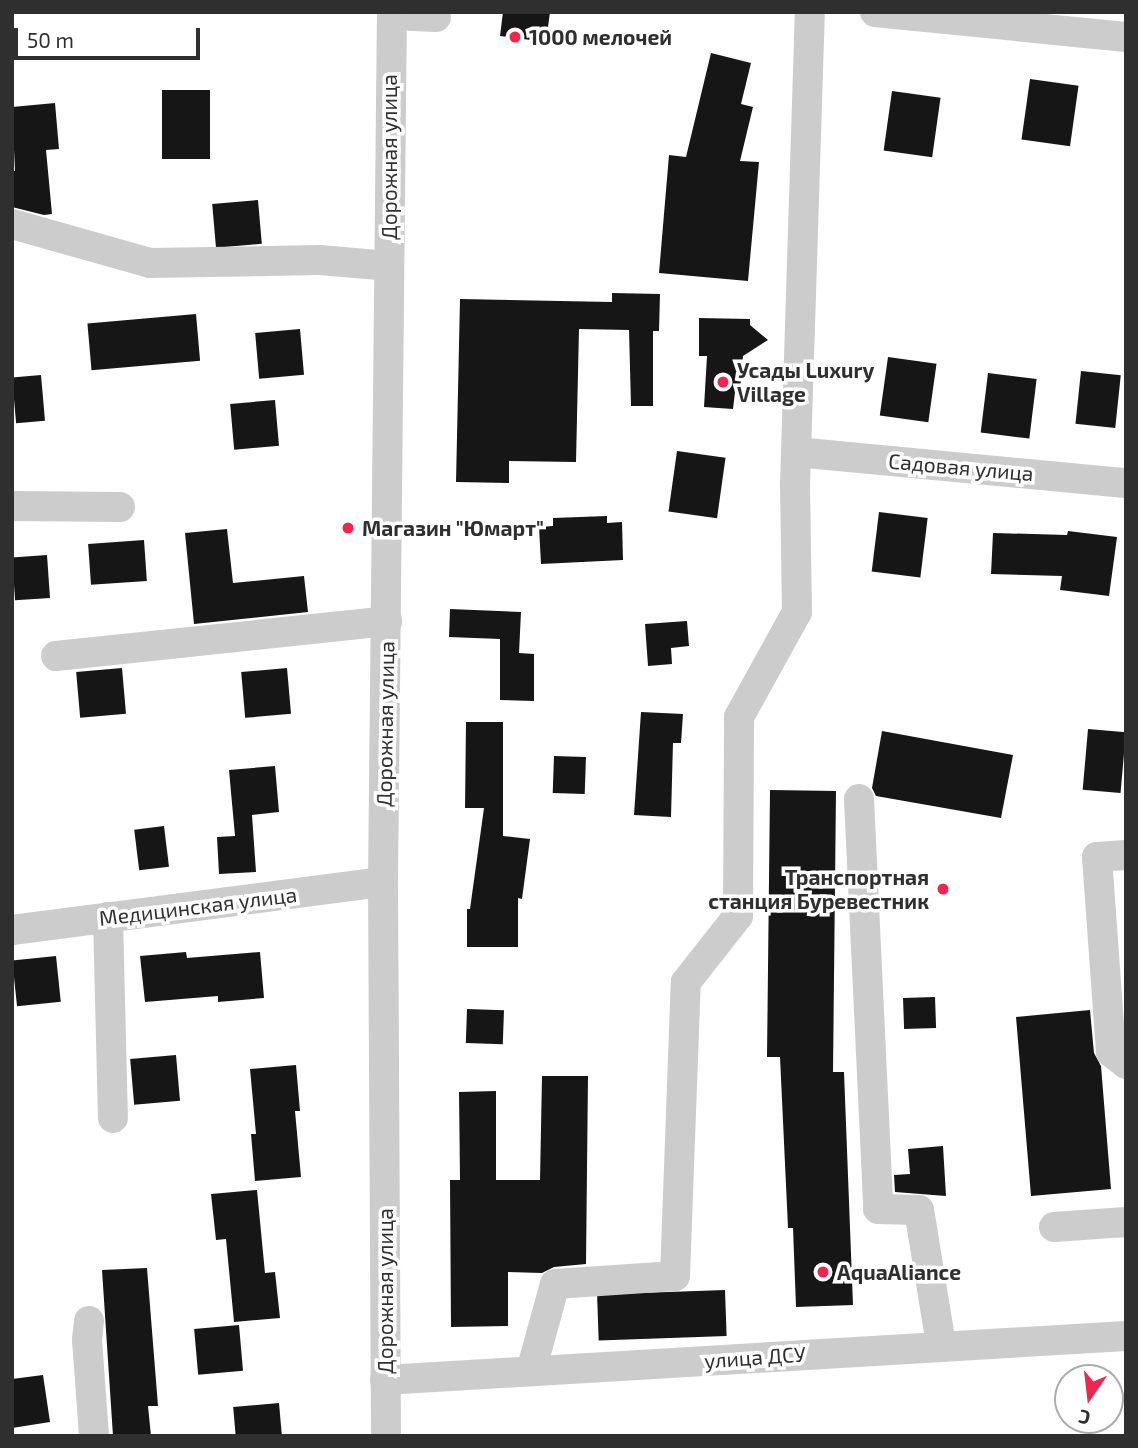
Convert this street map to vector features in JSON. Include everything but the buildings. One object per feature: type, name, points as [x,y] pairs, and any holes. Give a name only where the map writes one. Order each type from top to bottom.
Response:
[{"type":"street","points":[[531,1371],[555,1284],[674,1276],[686,982],[738,916],[739,717],[797,612],[796,452],[810,12]]},
{"type":"street","points":[[875,12],[1126,37]]},
{"type":"street","points":[[392,13],[436,17]]},
{"type":"street","name":"Дорожная улица","points":[[386,1436],[383,882],[392,13]]},
{"type":"street","points":[[12,224],[150,263],[320,260],[388,265]]},
{"type":"street","name":"Садовая улица","points":[[796,452],[1126,483]]},
{"type":"street","points":[[12,506],[120,507]]},
{"type":"street","points":[[56,656],[387,621]]},
{"type":"street","points":[[859,799],[878,1209],[919,1210],[941,1345]]},
{"type":"street","points":[[1126,855],[1097,857],[1111,1052],[1126,1064]]},
{"type":"street","name":"Медицинская улица","points":[[12,929],[383,882]]},
{"type":"street","points":[[108,917],[113,1118]]},
{"type":"street","points":[[1054,1227],[1126,1222]]},
{"type":"street","points":[[89,1321],[87,1340],[94,1436]]},
{"type":"street","name":"улица ДСУ","points":[[385,1380],[1126,1336]]},
{"type":"place","name":"1000 мелочей","points":[[515,37]]},
{"type":"place","name":"Усады Luxury Village","points":[[723,382]]},
{"type":"place","name":"Магазин \"Юмарт\"","points":[[348,528]]},
{"type":"place","name":"Транспортная станция Буревестник","points":[[943,889]]},
{"type":"place","name":"AquaAliance","points":[[823,1272]]}]
